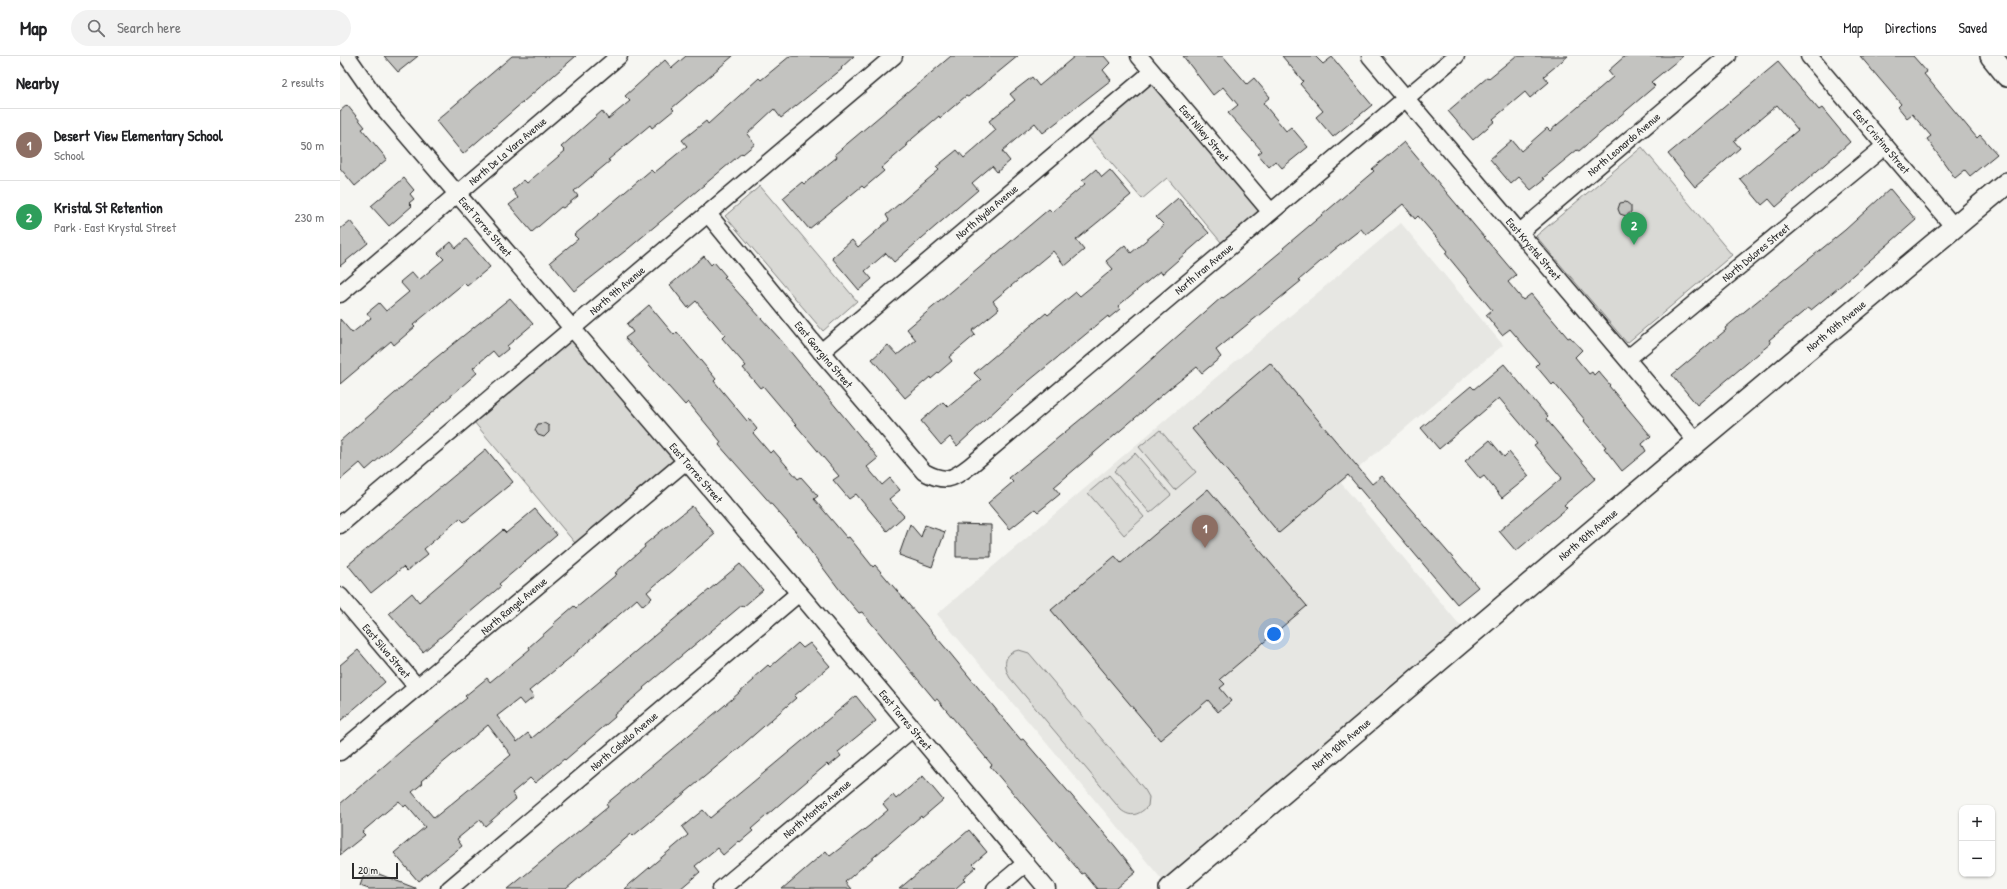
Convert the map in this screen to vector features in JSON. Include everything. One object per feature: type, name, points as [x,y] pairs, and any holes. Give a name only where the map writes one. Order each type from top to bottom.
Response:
[{"type":"main road","points":[[1990,56],[2007,76]]},
{"type":"main road","name":"North 10th Avenue","points":[[1170,889],[1697,442],[2007,183]]},
{"type":"street","name":"East Torres Street","points":[[347,56],[381,105],[799,593],[1047,889]]},
{"type":"street","name":"North De La Vara Avenue","points":[[340,294],[619,56]]},
{"type":"street","name":"North 9th Avenue","points":[[340,525],[894,56]]},
{"type":"street","name":"East Nikey Street","points":[[1139,56],[1270,211]]},
{"type":"street","name":"East Krystal Street","points":[[1370,56],[1697,442]]},
{"type":"street","name":"North Iran Avenue","points":[[949,479],[957,476],[970,466],[1270,211],[1456,56]]},
{"type":"street","name":"North Leonardo Avenue","points":[[1520,232],[1728,56]]},
{"type":"street","name":"East Cristina Street","points":[[1809,56],[1954,228]]},
{"type":"street","name":"North Nydia Avenue","points":[[822,352],[1152,72]]},
{"type":"street","name":"North Dolores Street","points":[[1628,359],[1884,146]]},
{"type":"street","name":"East Georgina Street","points":[[708,214],[924,472],[936,478],[949,479]]},
{"type":"street","name":"North Rangel Avenue","points":[[340,752],[686,461]]},
{"type":"street","name":"North Cabello Avenue","points":[[449,889],[799,593]]},
{"type":"street","name":"East Silva Street","points":[[340,596],[417,687]]},
{"type":"street","name":"North Montes Avenue","points":[[721,889],[912,729]]},
{"type":"street","points":[[995,889],[1026,864]]},
{"type":"shaded area","points":[[1152,72],[1270,211],[1226,248],[1167,178],[1142,199],[1083,130]]},
{"type":"shaded area","points":[[1642,147],[1732,255],[1627,343],[1536,236]]},
{"type":"shaded area","points":[[760,186],[857,301],[823,331],[725,216]]},
{"type":"shaded area","points":[[1401,223],[1503,345],[1341,483],[1469,636],[1170,889],[937,614],[1176,411]]},
{"type":"shaded area","points":[[572,329],[686,461],[580,549],[469,416]]},
{"type":"shaded area","points":[[1160,430],[1196,472],[1175,490],[1139,447]]},
{"type":"shaded area","points":[[1135,453],[1171,495],[1150,513],[1114,471]]},
{"type":"shaded area","points":[[1109,475],[1144,517],[1124,535],[1088,493]]},
{"type":"shaded area","points":[[1019,650],[1029,653],[1145,790],[1149,797],[1148,806],[1145,809],[1132,815],[1121,810],[1010,678],[1006,669],[1007,657]]},
{"type":"building","points":[[384,56],[418,56],[398,72]]},
{"type":"building","points":[[512,56],[576,56],[463,154],[436,121]]},
{"type":"building","points":[[686,56],[733,56],[672,108],[674,110],[652,128],[650,125],[608,160],[610,161],[574,191],[578,196],[563,208],[561,207],[532,232],[509,205],[518,198],[512,190],[524,180],[527,183],[565,151],[561,147],[602,111],[608,119],[630,101],[625,96],[665,60],[672,68]]},
{"type":"building","points":[[790,56],[854,56],[841,68],[842,69],[781,118],[774,109],[747,134],[755,144],[743,154],[742,153],[629,248],[574,291],[550,262],[578,239],[574,235],[651,170],[654,173],[687,146],[682,140],[706,121],[708,124],[759,78],[761,80]]},
{"type":"building","points":[[951,56],[1018,56],[968,97],[966,96],[940,118],[939,116],[881,168],[884,171],[864,188],[862,186],[809,229],[783,198],[802,182],[804,184],[837,157],[835,154]]},
{"type":"building","points":[[1075,56],[1104,56],[1110,63],[1103,70],[1111,80],[1043,133],[1035,123],[1002,151],[1010,161],[997,172],[992,166],[972,183],[978,190],[894,262],[886,253],[865,271],[872,279],[859,290],[832,258],[852,240],[858,247],[889,220],[886,215],[939,170],[936,167],[957,150],[964,158],[996,130],[989,121],[1015,100],[1010,94],[1032,77],[1039,86]]},
{"type":"building","points":[[1183,56],[1223,56],[1247,84],[1254,78],[1270,97],[1263,103],[1286,131],[1291,127],[1308,147],[1282,168],[1276,161],[1269,167],[1258,154],[1262,151],[1228,113],[1238,105],[1223,87],[1213,95]]},
{"type":"building","points":[[1282,56],[1315,56],[1323,64],[1332,57],[1372,105],[1333,137],[1316,117],[1323,111],[1300,84],[1303,81]]},
{"type":"building","points":[[1516,56],[1568,56],[1544,76],[1549,82],[1530,98],[1525,92],[1493,119],[1495,121],[1473,140],[1448,111],[1488,77],[1489,78]]},
{"type":"building","points":[[1625,56],[1683,56],[1651,82],[1655,86],[1579,151],[1577,150],[1543,178],[1545,179],[1531,190],[1519,177],[1511,184],[1490,159],[1512,140],[1521,151],[1547,128],[1550,131],[1613,77],[1608,71]]},
{"type":"building","points":[[1860,56],[1913,56],[1927,72],[1924,74],[1977,138],[1980,135],[1997,154],[1970,176],[1965,170],[1955,178],[1927,139],[1931,136],[1912,114],[1907,118],[1898,107],[1901,104]]},
{"type":"building","points":[[1778,62],[1819,110],[1822,108],[1850,142],[1776,207],[1769,199],[1762,205],[1740,179],[1798,130],[1777,105],[1734,141],[1740,148],[1695,187],[1668,154]]},
{"type":"building","points":[[347,105],[365,127],[362,129],[387,159],[355,186],[340,168],[340,111]]},
{"type":"building","points":[[1404,142],[1516,275],[1508,282],[1523,300],[1531,294],[1568,338],[1570,337],[1582,350],[1575,357],[1589,374],[1592,372],[1594,375],[1598,371],[1651,436],[1642,444],[1646,451],[1622,471],[1604,448],[1606,447],[1584,421],[1585,420],[1554,383],[1552,385],[1536,366],[1539,363],[1510,329],[1502,335],[1486,315],[1492,310],[1445,253],[1448,251],[1418,216],[1415,219],[1403,204],[1366,235],[1361,229],[1334,250],[1299,280],[1301,281],[1216,350],[1221,357],[1202,373],[1197,367],[1169,389],[1054,487],[1060,494],[1038,512],[1035,509],[1010,529],[988,503],[1013,482],[1009,478],[1120,387],[1222,297],[1223,298],[1243,283],[1284,249],[1283,248],[1374,171],[1372,169]]},
{"type":"building","points":[[1096,169],[1102,177],[1110,170],[1131,195],[1076,240],[1084,250],[1065,266],[1053,251],[993,301],[999,309],[972,331],[975,335],[949,357],[952,361],[905,398],[872,359],[888,345],[897,355],[916,340],[907,329],[1049,209],[1052,212],[1085,184],[1082,181]]},
{"type":"building","points":[[404,178],[414,190],[410,194],[414,199],[409,203],[412,206],[389,226],[371,206]]},
{"type":"building","points":[[1890,189],[1916,220],[1838,288],[1811,310],[1808,308],[1769,340],[1771,343],[1697,405],[1672,375],[1726,330],[1725,328],[1745,311],[1845,230]]},
{"type":"building","points":[[1178,198],[1209,233],[1162,274],[1160,271],[1118,306],[1120,309],[1109,318],[1108,316],[1013,394],[957,446],[950,437],[941,445],[921,421],[943,402],[948,407],[981,380],[974,373],[1046,313],[1048,315],[1076,292],[1080,296],[1113,269],[1106,261],[1125,245],[1131,253],[1164,225],[1156,217]]},
{"type":"building","points":[[1626,202],[1631,206],[1631,212],[1626,216],[1620,214],[1618,209],[1620,203]]},
{"type":"building","points":[[350,221],[368,243],[340,266],[340,229]]},
{"type":"building","points":[[466,239],[490,267],[467,286],[464,283],[413,325],[415,327],[394,345],[391,341],[340,384],[340,319],[352,333],[371,318],[367,313],[379,303],[386,311],[409,292],[400,282],[412,272],[419,280],[444,259],[438,253],[451,242],[456,248]]},
{"type":"building","points":[[704,256],[711,265],[714,262],[726,276],[724,277],[779,338],[878,458],[867,467],[882,485],[890,478],[900,490],[889,499],[904,516],[887,531],[856,494],[849,499],[833,480],[839,476],[763,386],[760,388],[743,368],[746,366],[722,338],[725,335],[696,301],[688,308],[670,285]]},
{"type":"building","points":[[510,298],[533,324],[507,346],[508,349],[498,357],[493,351],[473,368],[477,373],[366,470],[360,463],[340,480],[340,441],[432,361]]},
{"type":"building","points":[[649,305],[674,335],[677,332],[716,379],[714,381],[747,421],[749,419],[757,429],[753,433],[770,453],[773,450],[798,479],[801,477],[818,496],[814,499],[847,538],[849,537],[873,567],[875,565],[1021,740],[1023,739],[1136,872],[1116,889],[1097,889],[1084,873],[1082,874],[990,766],[992,765],[937,699],[935,700],[862,612],[859,613],[842,593],[796,532],[719,445],[721,442],[688,402],[685,405],[625,338],[633,332],[627,324]]},
{"type":"building","points":[[1270,363],[1372,484],[1382,476],[1478,587],[1457,604],[1348,475],[1279,533],[1192,429]]},
{"type":"building","points":[[1504,364],[1548,417],[1546,419],[1596,478],[1564,505],[1567,508],[1516,551],[1499,531],[1562,478],[1534,445],[1537,443],[1499,398],[1439,449],[1421,428],[1471,386],[1474,389]]},
{"type":"building","points":[[544,423],[549,426],[549,432],[544,437],[538,435],[535,430],[538,424]]},
{"type":"building","points":[[1490,440],[1504,457],[1509,452],[1529,476],[1502,498],[1484,476],[1480,479],[1465,461]]},
{"type":"building","points":[[486,449],[513,482],[464,522],[460,518],[424,549],[428,554],[407,571],[403,567],[371,593],[348,565]]},
{"type":"building","points":[[1208,489],[1307,606],[1220,679],[1225,684],[1220,688],[1231,701],[1218,712],[1208,700],[1160,740],[1051,610],[1115,556],[1121,563]]},
{"type":"building","points":[[692,506],[715,534],[647,592],[652,598],[643,606],[637,599],[571,657],[529,691],[534,697],[524,705],[519,699],[497,716],[517,742],[528,733],[532,738],[740,564],[763,590],[743,607],[742,605],[643,688],[644,689],[614,715],[615,717],[565,760],[564,759],[535,783],[530,778],[512,793],[516,799],[485,826],[480,820],[457,839],[462,846],[418,881],[394,853],[425,827],[406,805],[404,807],[399,801],[362,832],[365,835],[340,855],[340,804],[407,746],[467,698],[465,696],[487,678],[490,682],[530,649],[529,647],[554,625],[553,624],[574,606],[576,608],[617,574],[615,573],[645,547],[644,545]],"holes":[[[488,725],[511,755],[434,818],[412,792],[423,783],[421,781]]]},
{"type":"building","points":[[535,509],[557,535],[499,584],[501,586],[423,652],[389,613],[412,593],[419,602],[503,530],[506,533]]},
{"type":"building","points":[[910,524],[921,537],[925,525],[945,532],[932,567],[899,555]]},
{"type":"building","points":[[956,524],[991,525],[991,557],[956,557]]},
{"type":"building","points":[[798,643],[803,648],[810,643],[830,666],[794,696],[796,698],[739,748],[633,836],[631,834],[566,889],[508,889],[608,807],[606,804],[725,705],[754,680],[753,678],[768,665],[770,667]]},
{"type":"building","points":[[358,650],[385,682],[340,721],[340,665]]},
{"type":"building","points":[[856,696],[876,721],[838,752],[841,756],[829,766],[827,764],[788,797],[751,829],[753,831],[740,842],[739,841],[723,855],[717,848],[695,866],[700,872],[680,889],[624,889],[688,835],[682,827],[703,810],[710,818]]},
{"type":"building","points":[[923,776],[943,800],[922,818],[921,816],[845,882],[851,889],[782,889],[826,851],[830,856],[869,826],[888,810],[883,804],[893,795],[896,799]]},
{"type":"building","points":[[969,830],[987,852],[973,864],[976,867],[963,878],[965,880],[955,889],[899,889]]},
{"type":"building","points":[[366,869],[415,889],[369,889],[360,886]]},
{"type":"place","name":"Kristal St Retention","points":[[1634,245]]},
{"type":"place","name":"Desert View Elementary School","points":[[1205,548]]}]
